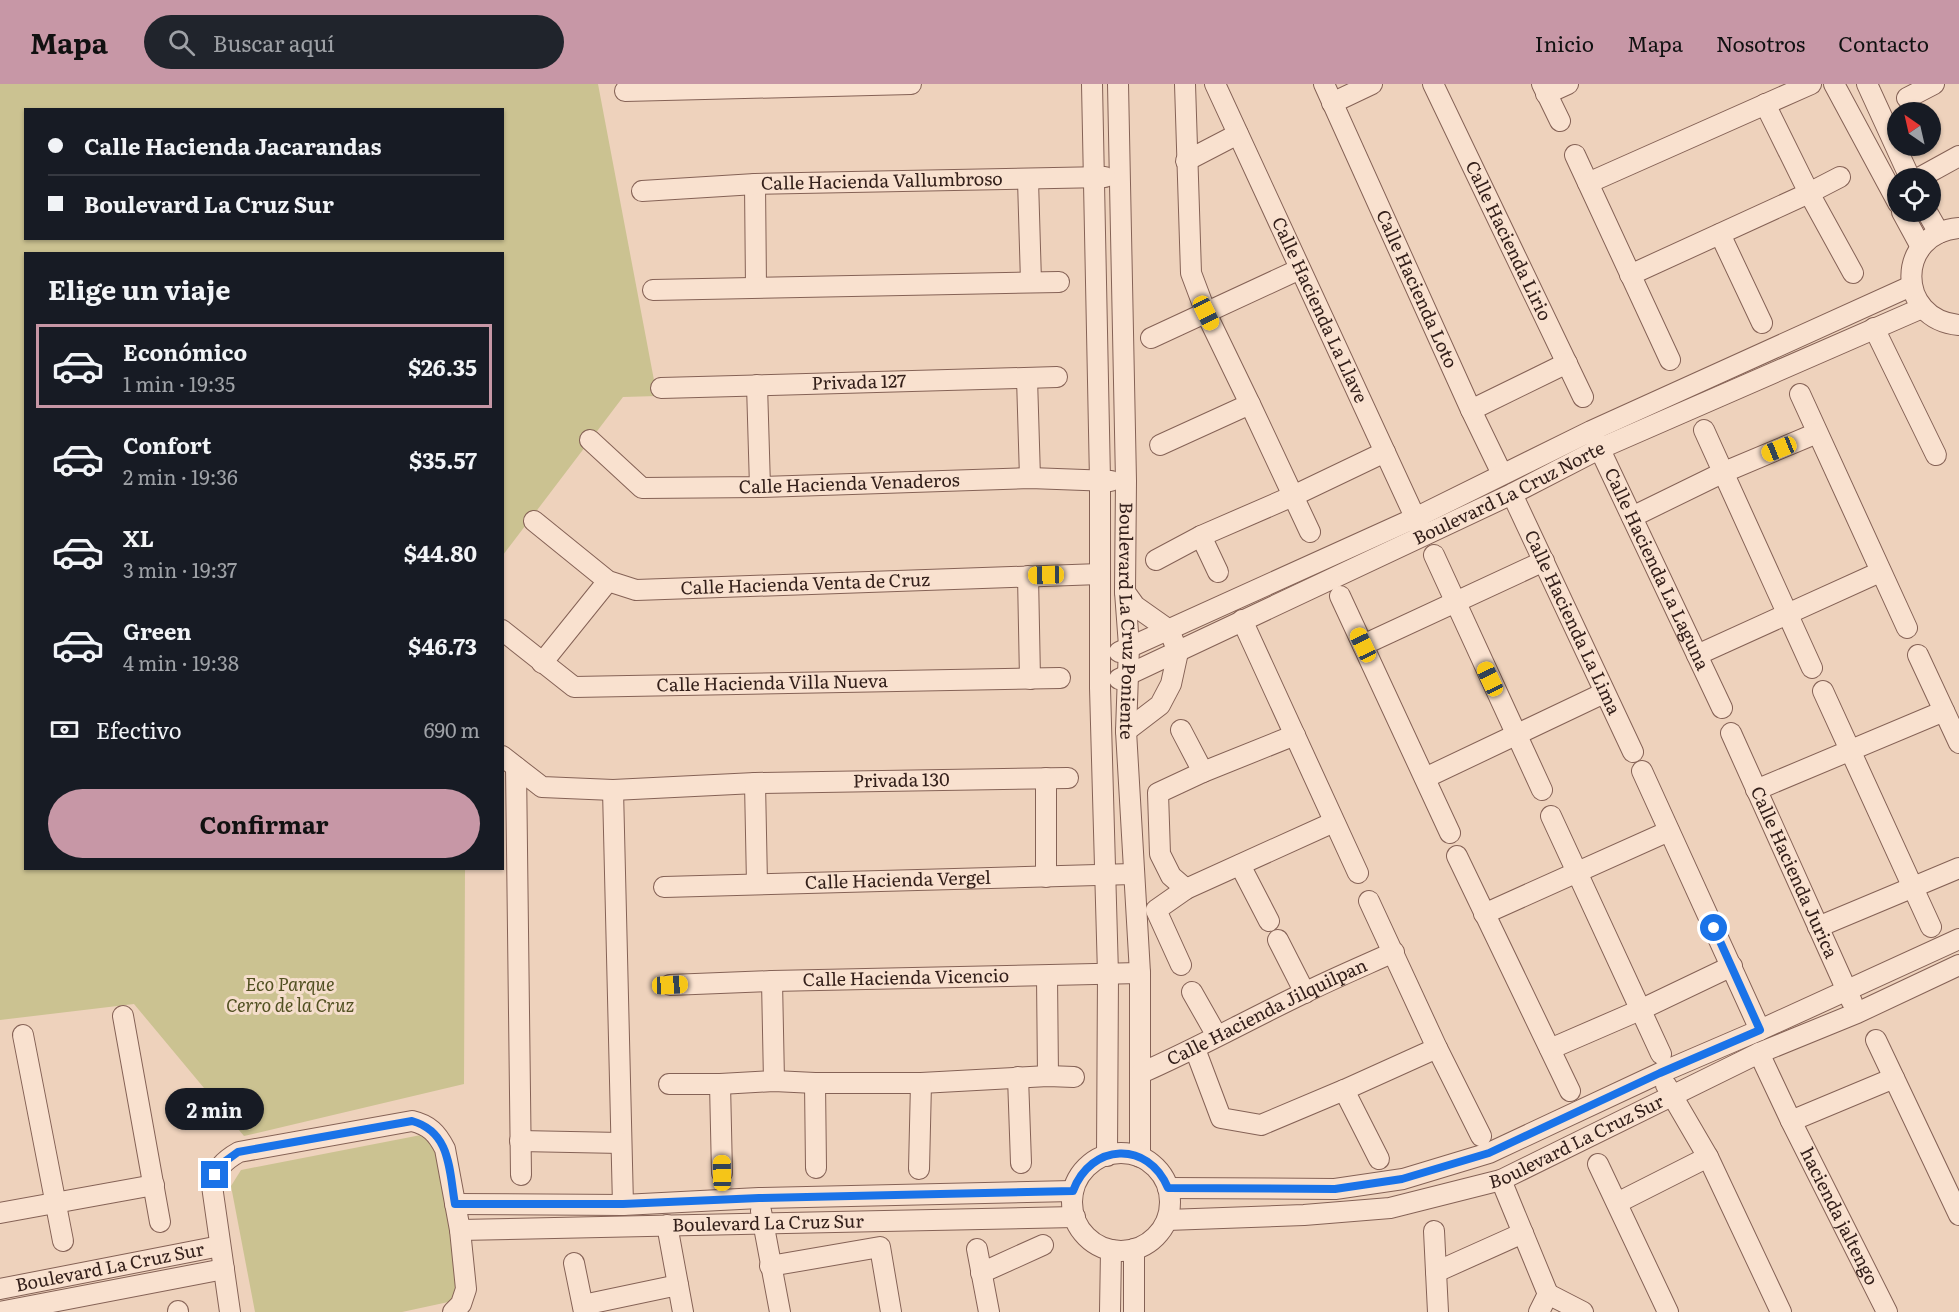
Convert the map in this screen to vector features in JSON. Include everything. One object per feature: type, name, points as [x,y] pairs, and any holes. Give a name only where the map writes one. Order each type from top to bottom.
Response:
[{"type":"street","points":[[625,91],[753,86],[911,84]]},
{"type":"street","name":"Boulevard La Cruz Poniente","points":[[1092,84],[1100,480],[1100,688],[1108,975],[1107,1156]]},
{"type":"street","name":"Boulevard La Cruz Poniente","points":[[1118,84],[1126,481],[1125,591],[1129,646],[1126,731],[1140,973],[1140,1157]]},
{"type":"street","points":[[1185,84],[1191,273],[1206,313],[1310,532]]},
{"type":"street","name":"Calle Hacienda La Llave","points":[[1215,84],[1423,536]]},
{"type":"street","name":"Calle Hacienda Loto","points":[[1324,84],[1502,474]]},
{"type":"street","points":[[1332,103],[1372,84]]},
{"type":"street","name":"Calle Hacienda Lirio","points":[[1433,84],[1583,397]]},
{"type":"street","points":[[1560,121],[1544,89],[1568,84]]},
{"type":"street","points":[[1588,183],[1811,84]]},
{"type":"street","points":[[1834,84],[1887,183]]},
{"type":"street","points":[[1867,84],[1905,168]]},
{"type":"street","points":[[1907,98],[1934,84]]},
{"type":"street","points":[[1765,104],[1809,193],[1853,273]]},
{"type":"street","points":[[1186,161],[1238,134]]},
{"type":"street","points":[[1575,155],[1670,360]]},
{"type":"street","points":[[1937,168],[1959,156]]},
{"type":"street","name":"Calle Hacienda Vallumbroso","points":[[642,191],[755,184],[1028,180],[1120,176]]},
{"type":"street","points":[[1630,275],[1840,177]]},
{"type":"street","points":[[1028,180],[1031,282]]},
{"type":"street","points":[[755,184],[756,287]]},
{"type":"street","points":[[1907,222],[1921,247]]},
{"type":"street","points":[[1933,222],[1939,233]]},
{"type":"street","points":[[1959,228],[1939,233],[1921,247],[1912,265],[1911,286],[1922,308],[1940,321],[1959,326]]},
{"type":"street","points":[[1720,234],[1762,323]]},
{"type":"street","points":[[1151,338],[1300,269]]},
{"type":"street","points":[[652,290],[1059,282]]},
{"type":"street","name":"Boulevard La Cruz Norte","points":[[1100,662],[1129,646],[1415,518],[1591,431],[1911,286]]},
{"type":"street","name":"Boulevard La Cruz Norte","points":[[1100,688],[1512,494],[1599,449],[1922,308]]},
{"type":"street","points":[[1874,328],[1936,455]]},
{"type":"street","points":[[1471,410],[1567,363]]},
{"type":"street","name":"Privada 127","points":[[661,388],[1058,377]]},
{"type":"street","points":[[1027,378],[1030,478]]},
{"type":"street","points":[[757,385],[760,487]]},
{"type":"street","points":[[1800,394],[1907,628]]},
{"type":"street","points":[[1160,445],[1251,404]]},
{"type":"street","points":[[1704,430],[1812,668]]},
{"type":"street","name":"Calle Hacienda La Laguna","points":[[1591,431],[1722,708]]},
{"type":"street","points":[[1632,517],[1722,473],[1817,433]]},
{"type":"street","name":"Calle Hacienda Venaderos","points":[[590,440],[642,488],[760,487],[1030,478],[1126,481]]},
{"type":"street","points":[[1156,560],[1201,536],[1293,496],[1385,452]]},
{"type":"street","name":"Calle Hacienda La Lima","points":[[1512,494],[1632,752]]},
{"type":"street","name":"Calle Hacienda Venta de Cruz","points":[[534,521],[608,581],[636,590],[1100,574]]},
{"type":"street","points":[[1201,536],[1218,573]]},
{"type":"street","points":[[1434,555],[1542,790]]},
{"type":"street","points":[[1363,645],[1544,561]]},
{"type":"street","points":[[1697,655],[1880,572]]},
{"type":"street","points":[[1028,576],[1030,678]]},
{"type":"street","points":[[542,663],[608,581]]},
{"type":"street","points":[[1125,591],[1135,606],[1169,630],[1178,652],[1171,684],[1160,705],[1126,731]]},
{"type":"street","points":[[1340,596],[1450,833]]},
{"type":"street","points":[[1242,620],[1358,873]]},
{"type":"street","name":"Calle Hacienda Villa Nueva","points":[[504,632],[574,687],[1060,678]]},
{"type":"street","points":[[1918,655],[1959,743]]},
{"type":"street","points":[[1823,691],[1931,927]]},
{"type":"street","points":[[1425,778],[1604,693]]},
{"type":"street","points":[[1756,790],[1944,711]]},
{"type":"street","points":[[1181,730],[1203,772]]},
{"type":"street","name":"Calle Hacienda Jurica","points":[[1731,733],[1857,1012]]},
{"type":"street","points":[[1186,890],[1171,876],[1160,854],[1158,793],[1295,735]]},
{"type":"street","points":[[509,762],[542,787],[613,790],[755,783],[757,884]]},
{"type":"street","points":[[509,762],[521,1175]]},
{"type":"street","points":[[1642,771],[1760,1030]]},
{"type":"street","points":[[1046,778],[1046,877]]},
{"type":"street","name":"Privada 130","points":[[755,783],[1068,778]]},
{"type":"street","points":[[613,790],[623,1204]]},
{"type":"street","points":[[1551,816],[1640,1010],[1670,1095],[1708,1157],[1781,1312]]},
{"type":"street","points":[[1181,965],[1156,910],[1186,890],[1334,822]]},
{"type":"street","points":[[1484,914],[1669,831]]},
{"type":"street","points":[[1456,856],[1570,1091]]},
{"type":"street","points":[[1240,865],[1269,921]]},
{"type":"street","points":[[1818,927],[1959,868]]},
{"type":"street","name":"Calle Hacienda Vergel","points":[[664,887],[1133,874]]},
{"type":"street","points":[[1369,901],[1437,1048],[1481,1136]]},
{"type":"street","name":"Boulevard La Cruz Sur","points":[[1168,1188],[1335,1189],[1402,1179],[1489,1153],[1660,1063],[1760,1030],[1959,939]]},
{"type":"street","points":[[1278,940],[1305,993]]},
{"type":"street","name":"Calle Hacienda Jilquilpan","points":[[1141,1073],[1394,952]]},
{"type":"street","name":"Boulevard La Cruz Sur","points":[[1167,1220],[1304,1215],[1390,1208],[1501,1180],[1759,1053],[1857,1012],[1959,965]]},
{"type":"street","points":[[1550,1049],[1640,1010],[1732,966]]},
{"type":"street","name":"Calle Hacienda Vicencio","points":[[670,985],[1140,973]]},
{"type":"street","points":[[1047,976],[1048,1076]]},
{"type":"street","points":[[772,981],[774,1081]]},
{"type":"street","points":[[1192,992],[1217,1036]]},
{"type":"street","points":[[123,1016],[160,1222]]},
{"type":"street","points":[[23,1035],[63,1241]]},
{"type":"street","points":[[1876,1040],[1959,1215]]},
{"type":"street","points":[[1195,1049],[1221,1118],[1261,1125],[1437,1048]]},
{"type":"street","name":"hacienda jaltengo","points":[[1759,1053],[1887,1312]]},
{"type":"street","points":[[669,1084],[774,1081],[921,1083],[1018,1077],[1074,1077]]},
{"type":"street","points":[[1018,1077],[1021,1163]]},
{"type":"street","points":[[1791,1121],[1894,1078]]},
{"type":"street","points":[[815,1083],[816,1168]]},
{"type":"street","points":[[919,1169],[921,1083]]},
{"type":"street","points":[[720,1084],[722,1173]]},
{"type":"street","points":[[1344,1090],[1379,1159]]},
{"type":"street","name":"Boulevard La Cruz Sur","points":[[230,1312],[212,1186],[220,1165],[238,1152],[412,1121],[432,1130],[440,1138],[445,1149],[460,1230],[466,1289],[461,1304],[453,1312]]},
{"type":"street","points":[[520,1141],[621,1143]]},
{"type":"street","points":[[1118,1154],[1140,1157],[1158,1169],[1168,1188],[1170,1199],[1167,1220],[1154,1238],[1134,1250],[1111,1250],[1090,1240],[1082,1233],[1075,1217],[1072,1202],[1073,1191],[1077,1181],[1090,1165],[1107,1156],[1118,1154]]},
{"type":"street","points":[[1617,1203],[1708,1157]]},
{"type":"street","points":[[1598,1164],[1668,1312]]},
{"type":"street","points":[[1501,1180],[1548,1294],[1583,1312]]},
{"type":"street","points":[[0,1213],[154,1185]]},
{"type":"street","name":"Boulevard La Cruz Sur","points":[[455,1204],[623,1204],[759,1198],[1073,1191]]},
{"type":"street","points":[[759,1198],[780,1312]]},
{"type":"street","name":"Boulevard La Cruz Sur","points":[[460,1230],[1075,1217]]},
{"type":"street","points":[[667,1225],[682,1312]]},
{"type":"street","points":[[1434,1231],[1437,1312]]},
{"type":"street","points":[[1436,1272],[1523,1233]]},
{"type":"street","points":[[981,1273],[1043,1245]]},
{"type":"street","name":"Boulevard La Cruz Sur","points":[[0,1289],[220,1246]]},
{"type":"street","points":[[770,1266],[880,1247],[891,1312]]},
{"type":"street","points":[[977,1249],[989,1312]]},
{"type":"street","points":[[1110,1312],[1111,1250]]},
{"type":"street","points":[[1134,1250],[1134,1312]]},
{"type":"street","points":[[574,1263],[584,1309],[678,1286]]},
{"type":"street","name":"Boulevard La Cruz Sur","points":[[0,1312],[224,1269]]},
{"type":"street","points":[[1539,1312],[1548,1294]]},
{"type":"green space","name":"Eco Parque Cerro de la Cruz","points":[[0,84],[598,84],[657,396],[623,397],[504,554],[504,252],[24,252],[24,870],[465,870],[464,1084],[244,1136],[134,1004],[0,1020]]},
{"type":"green space","points":[[421,1135],[427,1136],[441,1146],[462,1290],[453,1301],[402,1312],[255,1312],[231,1186],[241,1170]]},
{"type":"route","points":[[215,1175],[220,1165],[238,1152],[412,1121],[423,1124],[440,1138],[445,1149],[455,1204],[623,1204],[759,1198],[1073,1191],[1082,1173],[1090,1165],[1098,1159],[1118,1154],[1140,1157],[1150,1162],[1158,1169],[1168,1188],[1335,1189],[1402,1179],[1489,1153],[1660,1073],[1760,1030],[1714,928]]}]
